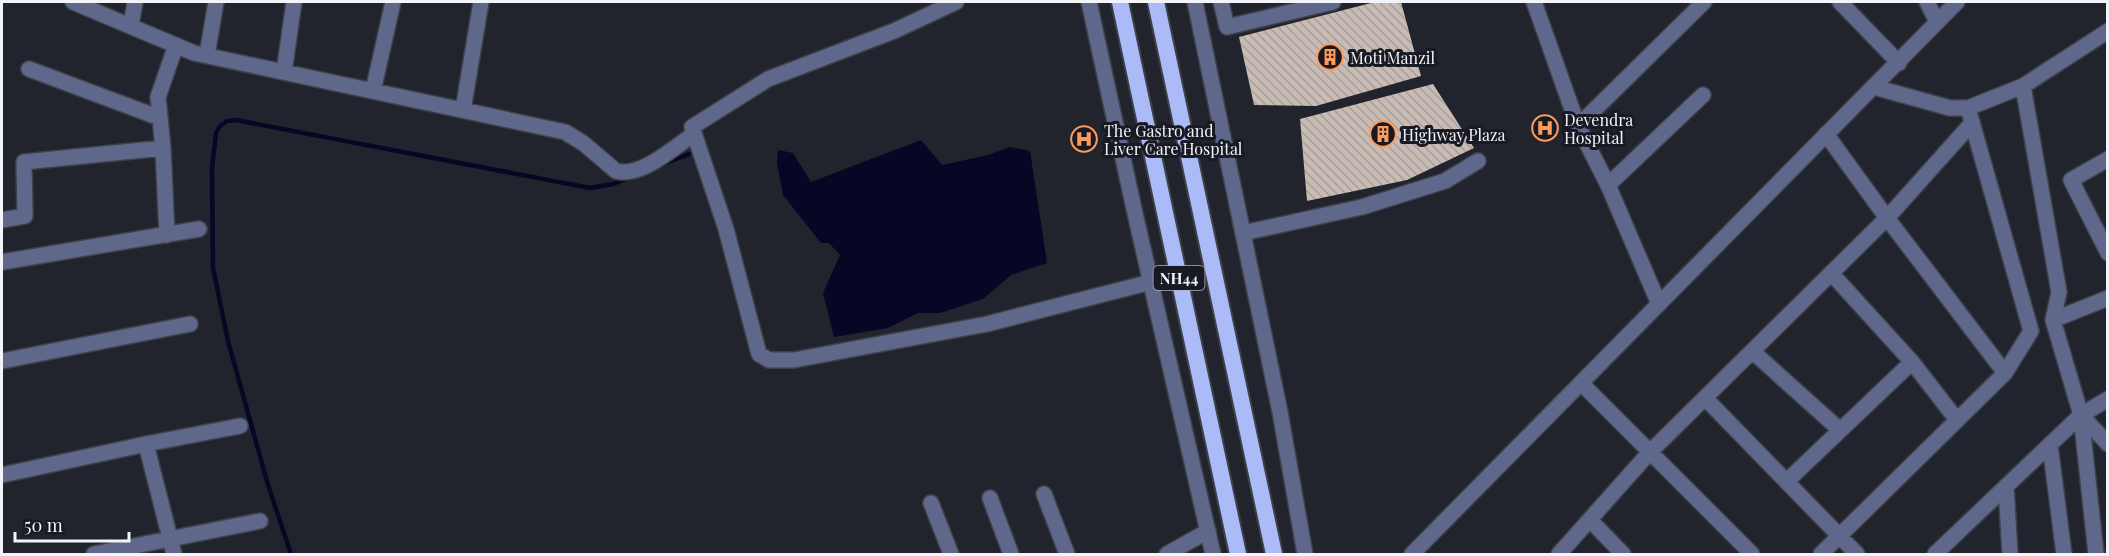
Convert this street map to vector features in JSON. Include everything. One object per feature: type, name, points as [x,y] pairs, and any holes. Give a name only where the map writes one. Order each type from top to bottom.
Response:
[{"type":"highway","name":"NH44","points":[[1120,2],[1238,555]]},
{"type":"highway","name":"NH44","points":[[1156,2],[1274,555]]},
{"type":"street","points":[[74,2],[207,56],[565,132],[583,142],[616,171],[623,173],[641,169],[694,134]]},
{"type":"street","points":[[131,26],[135,2]]},
{"type":"street","points":[[207,56],[216,2]]},
{"type":"street","points":[[284,72],[294,2]]},
{"type":"street","points":[[373,91],[393,2]]},
{"type":"street","points":[[463,110],[481,2]]},
{"type":"street","points":[[956,2],[894,31],[768,79],[692,127],[726,229],[759,354],[769,360],[794,360],[987,324],[1151,282]]},
{"type":"street","points":[[1089,2],[1213,555]]},
{"type":"street","points":[[1195,2],[1280,412],[1305,555]]},
{"type":"street","points":[[1221,2],[1227,27],[1292,6],[1333,2]]},
{"type":"street","points":[[1534,2],[1578,126],[1608,185],[1659,304]]},
{"type":"street","points":[[1578,126],[1704,2]]},
{"type":"street","points":[[1840,2],[1899,63]]},
{"type":"street","points":[[1927,2],[1938,22]]},
{"type":"street","points":[[1412,555],[1957,2]]},
{"type":"street","points":[[1559,555],[1649,453],[1887,218],[1970,116],[2023,86],[2108,31]]},
{"type":"street","points":[[166,235],[163,148],[158,97],[176,45]]},
{"type":"street","points":[[29,69],[160,118]]},
{"type":"street","points":[[2023,86],[2059,292],[2053,320],[2081,415],[2096,555]]},
{"type":"street","points":[[1875,87],[1950,108],[1970,116]]},
{"type":"street","points":[[1608,185],[1703,95]]},
{"type":"street","points":[[1821,555],[2005,373],[2031,331],[1970,116]]},
{"type":"street","points":[[1826,134],[2005,373]]},
{"type":"street","points":[[2,220],[25,216],[24,162],[163,148]]},
{"type":"street","points":[[2108,159],[2071,180],[2108,253]]},
{"type":"street","points":[[1243,233],[1362,207],[1445,181],[1478,161]]},
{"type":"street","points":[[2,262],[199,229]]},
{"type":"street","points":[[1831,273],[1911,362],[1957,420]]},
{"type":"street","points":[[2053,320],[2108,298]]},
{"type":"street","points":[[2,361],[190,324]]},
{"type":"street","points":[[1752,351],[1840,430]]},
{"type":"street","points":[[1787,481],[1911,362]]},
{"type":"street","points":[[1581,383],[1752,555]]},
{"type":"street","points":[[1705,398],[1857,555]]},
{"type":"street","points":[[1935,555],[2081,415],[2108,399]]},
{"type":"street","points":[[2081,415],[2108,444]]},
{"type":"street","points":[[2,475],[240,426]]},
{"type":"street","points":[[146,444],[172,547]]},
{"type":"street","points":[[2050,445],[2064,555]]},
{"type":"street","points":[[2006,486],[2010,555]]},
{"type":"street","points":[[1044,494],[1067,555]]},
{"type":"street","points":[[990,498],[1011,555]]},
{"type":"street","points":[[931,503],[951,555]]},
{"type":"street","points":[[1590,520],[1623,555]]},
{"type":"street","points":[[94,555],[172,547],[260,521]]},
{"type":"street","points":[[1167,555],[1208,531]]},
{"type":"water","points":[[921,140],[942,165],[988,155],[1010,147],[1030,151],[1047,263],[1011,275],[983,299],[940,313],[918,313],[888,328],[834,337],[823,293],[840,255],[829,243],[821,243],[783,195],[777,163],[778,150],[793,153],[811,182]]},
{"type":"building","name":"Moti Manzil","points":[[1375,2],[1401,2],[1421,76],[1316,106],[1254,105],[1239,37]]},
{"type":"building","name":"Highway Plaza","points":[[1433,84],[1474,148],[1407,180],[1307,201],[1300,119]]},
{"type":"waterway","points":[[291,554],[268,485],[228,341],[213,268],[212,168],[216,133],[220,126],[227,121],[236,120],[590,188],[613,184],[631,177]]},
{"type":"waterway","points":[[661,165],[689,154]]},
{"type":"place","name":"Moti Manzil","points":[[1330,57]]},
{"type":"place","name":"Devendra Hospital","points":[[1545,128]]},
{"type":"place","name":"Highway Plaza","points":[[1383,134]]},
{"type":"place","name":"The Gastro and Liver Care Hospital","points":[[1084,139]]}]
